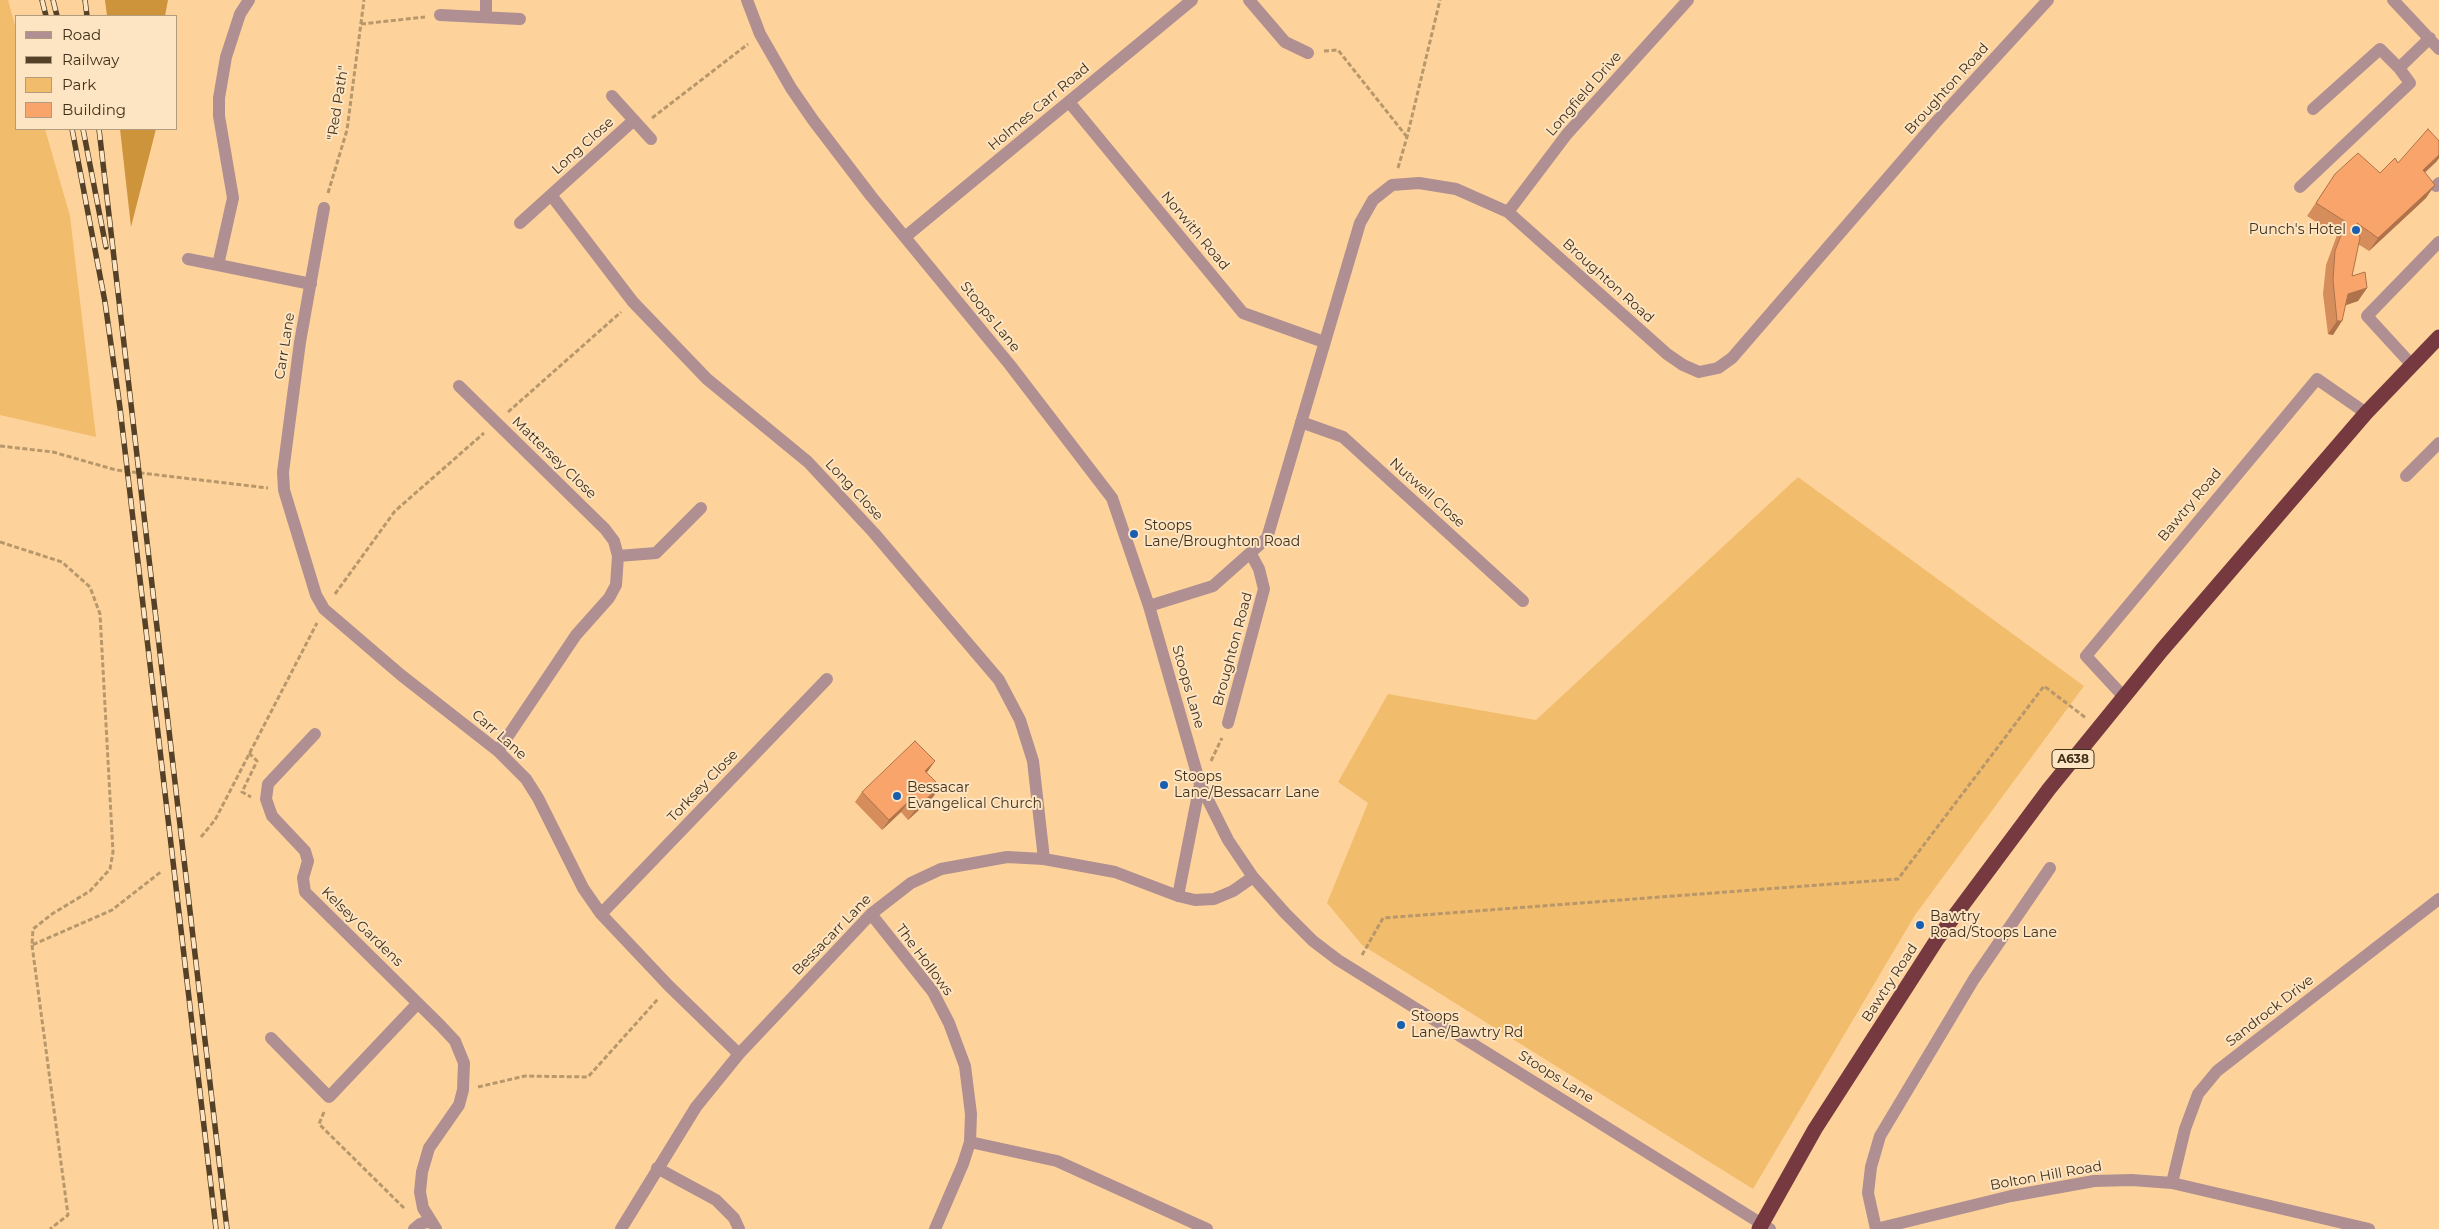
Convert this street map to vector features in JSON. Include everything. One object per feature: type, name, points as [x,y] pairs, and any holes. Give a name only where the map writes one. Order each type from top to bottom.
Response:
[{"type":"highway","name":"Bawtry Road","points":[[1764,1227],[1815,1129],[1938,938],[2049,789],[2123,696],[2366,413],[2439,337]]},
{"type":"street","points":[[218,265],[233,198],[220,116],[219,98],[226,57],[240,14],[249,0]]},
{"type":"street","points":[[486,0],[486,17]]},
{"type":"street","name":"Stoops Lane","points":[[747,0],[760,34],[796,96],[905,237],[1010,365],[1112,498],[1149,606],[1200,784],[1228,840],[1252,877],[1313,941],[1353,969],[1764,1227]]},
{"type":"street","name":"Holmes Carr Road","points":[[905,237],[1192,0]]},
{"type":"street","points":[[1249,0],[1285,42],[1308,53]]},
{"type":"street","name":"Longfield Drive","points":[[1508,212],[1567,134],[1688,0]]},
{"type":"street","name":"Broughton Road","points":[[1392,185],[1418,183],[1456,189],[1486,200],[1508,212],[1667,354],[1683,365],[1699,372],[1718,368],[1732,358],[1936,122],[2048,0]]},
{"type":"street","points":[[2393,0],[2439,49]]},
{"type":"street","points":[[440,15],[520,19]]},
{"type":"street","points":[[2399,68],[2430,38]]},
{"type":"street","points":[[2300,187],[2410,84],[2399,68],[2380,49],[2313,108]]},
{"type":"street","name":"Long Close","points":[[612,96],[651,139]]},
{"type":"street","name":"Norwith Road","points":[[1069,102],[1243,312],[1324,342]]},
{"type":"street","name":"Long Close","points":[[520,223],[637,124]]},
{"type":"street","points":[[1149,606],[1213,586],[1267,538],[1360,222],[1373,200],[1392,185]]},
{"type":"street","name":"Long Close","points":[[552,195],[633,302],[707,379],[808,462],[874,533],[999,680],[1020,720],[1033,761],[1044,859]]},
{"type":"street","name":"Carr Lane","points":[[324,208],[290,409],[282,472],[284,490],[316,595],[324,609],[401,675],[498,751],[526,779],[538,798],[583,888],[601,914],[669,986],[739,1054]]},
{"type":"street","points":[[2412,364],[2367,316],[2439,242]]},
{"type":"street","points":[[188,259],[311,284]]},
{"type":"street","name":"Bawtry Road","points":[[2123,696],[2086,656],[2317,379],[2366,413]]},
{"type":"street","name":"Mattersey Close","points":[[459,386],[605,529],[614,541],[618,556],[616,585],[609,598],[576,634],[498,751]]},
{"type":"street","name":"Nutwell Close","points":[[1301,422],[1344,437],[1523,602]]},
{"type":"street","points":[[2406,476],[2439,442]]},
{"type":"street","points":[[618,556],[656,553],[701,508]]},
{"type":"street","name":"Broughton Road","points":[[1228,724],[1264,589],[1259,569],[1251,554]]},
{"type":"street","name":"Torksey Close","points":[[601,914],[826,679]]},
{"type":"street","name":"Kelsey Gardens","points":[[315,734],[268,784],[266,799],[272,816],[305,852],[308,861],[304,878],[305,892],[455,1041],[464,1063],[463,1090],[459,1106],[429,1148],[422,1172],[420,1192],[425,1226]]},
{"type":"street","points":[[1178,896],[1200,784]]},
{"type":"street","name":"Bessacarr Lane","points":[[621,1229],[696,1107],[739,1054],[871,914],[911,883],[941,869],[1007,857],[1044,859],[1115,872],[1178,896],[1195,900],[1214,899],[1233,891],[1252,877]]},
{"type":"street","points":[[1876,1229],[1868,1193],[1870,1167],[1880,1136],[1974,979],[2050,868]]},
{"type":"street","name":"Sandrock Drive","points":[[2172,1183],[2185,1129],[2198,1094],[2217,1071],[2439,899]]},
{"type":"street","name":"The Hollows","points":[[871,914],[933,992],[949,1022],[965,1066],[971,1114],[970,1142],[964,1164],[935,1229]]},
{"type":"street","points":[[271,1038],[329,1098],[418,1003]]},
{"type":"street","points":[[970,1142],[1057,1161],[1207,1229]]},
{"type":"street","points":[[657,1168],[716,1200],[734,1218],[740,1229]]},
{"type":"street","name":"Bolton Hill Road","points":[[1876,1229],[2011,1196],[2094,1181],[2132,1180],[2172,1183],[2369,1229]]},
{"type":"path","name":"\"Red Path\"","points":[[324,208],[347,130],[364,0]]},
{"type":"path","points":[[1392,185],[1407,137],[1440,0]]},
{"type":"path","points":[[361,24],[440,15]]},
{"type":"path","points":[[637,124],[760,34]]},
{"type":"path","points":[[1308,53],[1338,50],[1407,137]]},
{"type":"path","points":[[200,837],[215,820],[324,609],[395,511],[633,302]]},
{"type":"path","points":[[0,446],[53,452],[116,470],[284,490]]},
{"type":"path","points":[[0,542],[62,562],[90,587],[100,614],[114,852],[110,869],[90,891],[52,914],[33,929],[32,945],[68,1215],[50,1229]]},
{"type":"path","points":[[1353,969],[1383,918],[1898,879],[2044,686],[2098,727]]},
{"type":"path","points":[[1200,784],[1228,724]]},
{"type":"path","points":[[32,945],[112,910],[162,870]]},
{"type":"path","points":[[463,1090],[524,1076],[588,1077],[669,986]]},
{"type":"path","points":[[329,1098],[319,1124],[425,1226]]},
{"type":"green space","points":[[0,0],[8,0],[15,25],[15,130],[45,130],[70,216],[96,437],[0,415]]},
{"type":"green space","points":[[1798,477],[2084,686],[1915,915],[1753,1189],[1362,945],[1327,903],[1368,803],[1338,782],[1388,694],[1536,720]]},
{"type":"shaded area","points":[[105,0],[168,0],[165,15],[107,15]]},
{"type":"shaded area","points":[[120,130],[156,130],[131,227]]},
{"type":"building","name":"Punch's Hotel","points":[[2428,129],[2439,141],[2439,155],[2423,170],[2435,185],[2378,238],[2357,223],[2360,238],[2352,276],[2365,272],[2367,288],[2348,294],[2342,321],[2337,321],[2333,280],[2335,251],[2346,222],[2316,203],[2335,174],[2358,153],[2380,173],[2395,158],[2398,163]]},
{"type":"building","points":[[915,741],[935,761],[925,771],[940,786],[915,810],[908,802],[889,820],[862,792]]},
{"type":"railway","points":[[42,0],[46,15]]},
{"type":"railway","points":[[53,0],[57,15]]},
{"type":"railway","points":[[85,0],[87,15]]},
{"type":"railway","points":[[72,130],[105,302],[120,408],[216,1229]]},
{"type":"railway","points":[[83,130],[106,247]]},
{"type":"railway","points":[[99,130],[227,1229]]},
{"type":"place","name":"Punch's Hotel","points":[[2356,230]]},
{"type":"place","name":"Stoops Lane/Broughton Road","points":[[1134,534]]},
{"type":"place","name":"Stoops Lane/Bessacarr Lane","points":[[1164,785]]},
{"type":"place","name":"Bessacar Evangelical Church","points":[[897,796]]},
{"type":"place","name":"Bawtry Road/Stoops Lane","points":[[1920,925]]},
{"type":"place","name":"Stoops Lane/Bawtry Rd","points":[[1401,1025]]}]
